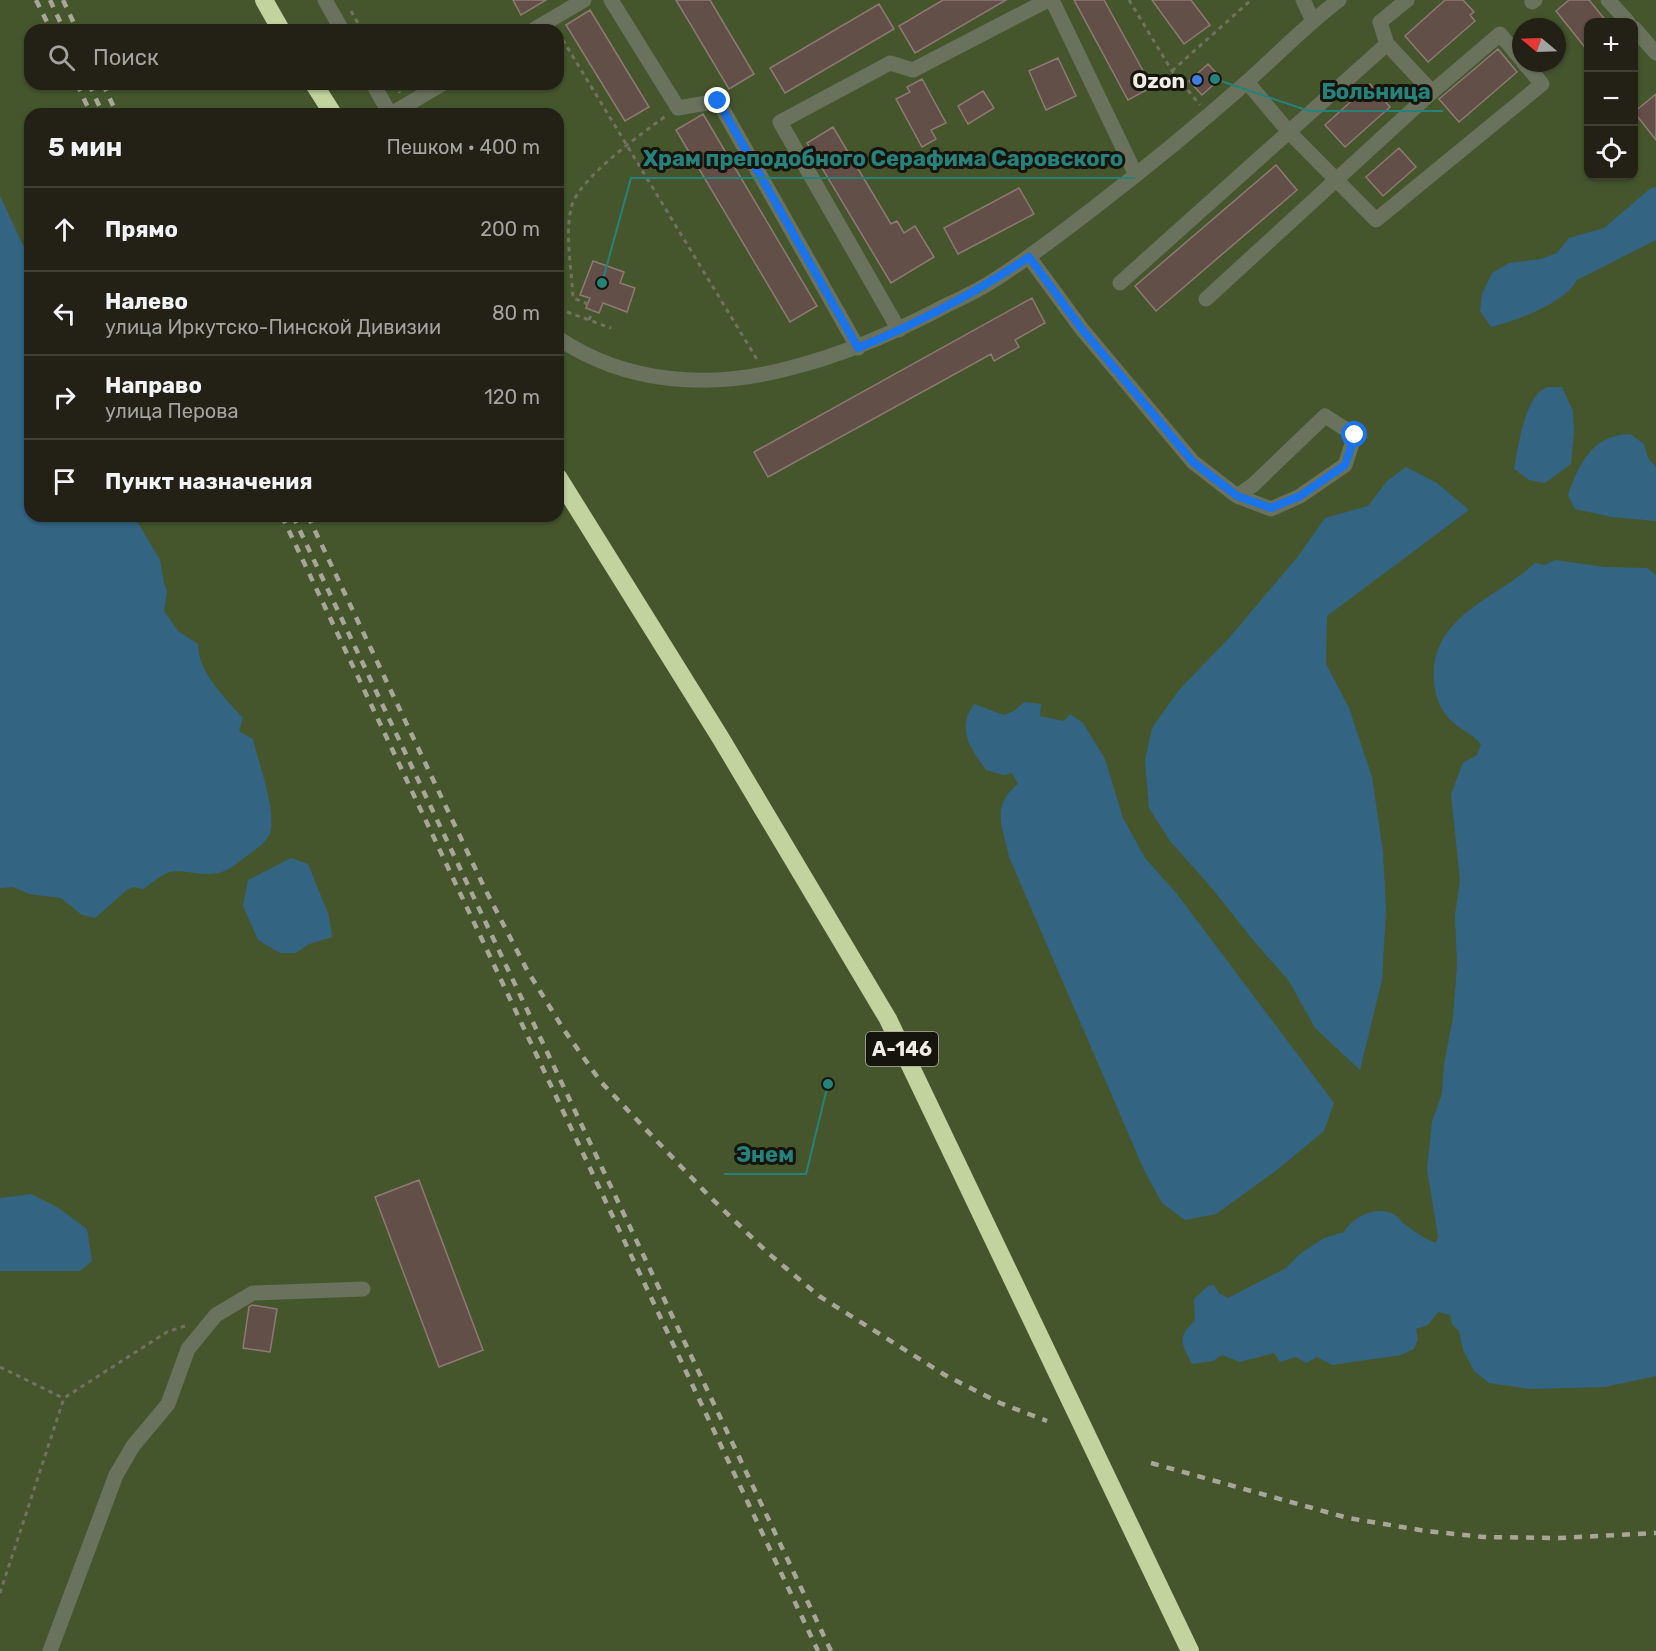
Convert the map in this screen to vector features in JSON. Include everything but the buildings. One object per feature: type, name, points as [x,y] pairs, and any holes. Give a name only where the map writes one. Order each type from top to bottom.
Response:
[{"type":"highway","points":[[264,0],[278,24]]},
{"type":"highway","points":[[317,90],[329,108]]},
{"type":"highway","name":"А-146","points":[[564,487],[720,737],[888,1019],[1190,1651]]},
{"type":"street","points":[[325,0],[339,24]]},
{"type":"street","points":[[543,24],[584,0]]},
{"type":"street","points":[[611,0],[678,108],[718,101],[858,348]]},
{"type":"street","points":[[899,330],[780,122],[890,63],[913,70],[1050,0],[1136,175]]},
{"type":"street","points":[[1304,0],[1312,21]]},
{"type":"street","points":[[564,341],[607,365],[657,378],[702,381],[766,375],[827,359],[899,330],[990,283],[1029,257],[1136,175],[1247,82],[1312,21],[1339,0]]},
{"type":"street","points":[[1407,0],[1380,22],[1387,44],[1432,92]]},
{"type":"street","points":[[1608,0],[1624,18]]},
{"type":"street","points":[[1638,32],[1656,52]]},
{"type":"street","points":[[1206,299],[1432,92],[1500,34],[1512,48]]},
{"type":"street","points":[[1120,283],[1387,44]]},
{"type":"street","points":[[1247,82],[1289,132],[1376,220],[1542,84],[1532,72]]},
{"type":"street","points":[[377,90],[387,108]]},
{"type":"street","points":[[401,108],[432,90]]},
{"type":"street","points":[[1029,257],[1081,328],[1193,462],[1237,496],[1271,508],[1300,496],[1345,465],[1355,435],[1325,416],[1253,485],[1237,496]]},
{"type":"street","points":[[50,1651],[116,1475],[133,1446],[168,1404],[188,1349],[216,1315],[253,1293],[363,1290]]},
{"type":"path","points":[[1129,0],[1172,71],[1208,114]]},
{"type":"path","points":[[1172,71],[1251,0]]},
{"type":"path","points":[[350,10],[358,24]]},
{"type":"path","points":[[564,42],[766,375]]},
{"type":"path","points":[[588,304],[573,298],[569,242],[572,206],[576,196],[627,146],[678,108]]},
{"type":"path","points":[[590,320],[593,310]]},
{"type":"path","points":[[567,312],[610,328]]},
{"type":"path","points":[[0,1593],[64,1398],[167,1332],[216,1315]]},
{"type":"path","points":[[0,1367],[64,1398]]},
{"type":"green space","points":[[0,0],[1656,0],[1656,1651],[0,1651]]},
{"type":"water","points":[[1656,187],[1656,240],[1577,280],[1562,296],[1539,310],[1491,327],[1480,311],[1482,294],[1492,273],[1509,263],[1541,259],[1557,253],[1569,238],[1604,228],[1651,188]]},
{"type":"water","points":[[0,196],[24,247],[24,522],[138,522],[160,560],[167,592],[164,611],[178,631],[198,644],[202,665],[207,674],[243,718],[239,731],[253,739],[266,786],[271,824],[266,840],[229,869],[211,874],[180,871],[167,873],[143,889],[134,887],[127,890],[95,918],[82,915],[61,898],[29,894],[13,887],[0,888]]},
{"type":"water","points":[[1548,387],[1562,387],[1573,411],[1571,464],[1545,483],[1529,480],[1514,469],[1520,435],[1528,410],[1540,391]]},
{"type":"water","points":[[1630,434],[1644,444],[1648,458],[1656,467],[1656,521],[1612,517],[1575,509],[1568,495],[1582,462],[1589,453],[1606,440]]},
{"type":"water","points":[[1406,467],[1437,483],[1469,510],[1327,616],[1326,664],[1349,708],[1372,777],[1383,852],[1386,911],[1382,980],[1360,1070],[1315,1028],[1289,981],[1170,841],[1149,808],[1145,760],[1152,728],[1179,690],[1230,637],[1299,555],[1325,518],[1368,506],[1387,481]]},
{"type":"water","points":[[1556,560],[1604,567],[1647,568],[1656,575],[1656,1376],[1605,1387],[1529,1389],[1489,1383],[1474,1371],[1463,1350],[1459,1331],[1452,1324],[1450,1315],[1438,1312],[1428,1325],[1416,1329],[1418,1339],[1414,1349],[1401,1355],[1332,1365],[1317,1357],[1306,1363],[1296,1357],[1280,1362],[1274,1353],[1240,1362],[1222,1355],[1213,1361],[1192,1364],[1183,1346],[1183,1336],[1195,1321],[1194,1299],[1208,1286],[1214,1285],[1219,1293],[1228,1298],[1286,1268],[1300,1254],[1324,1238],[1344,1232],[1359,1217],[1372,1212],[1393,1214],[1405,1225],[1436,1243],[1438,1236],[1427,1169],[1432,1122],[1442,1094],[1444,1064],[1453,1018],[1457,966],[1455,915],[1460,880],[1451,794],[1463,763],[1477,755],[1481,744],[1452,722],[1444,712],[1435,691],[1434,668],[1438,649],[1458,620],[1535,563],[1544,565]]},
{"type":"water","points":[[1024,702],[1041,704],[1040,716],[1064,721],[1070,714],[1083,723],[1105,759],[1123,818],[1145,858],[1177,894],[1334,1103],[1324,1131],[1277,1170],[1216,1214],[1185,1220],[1162,1203],[1144,1170],[1009,857],[1002,827],[1001,809],[1009,792],[1018,784],[1012,773],[1003,775],[986,770],[970,746],[966,722],[974,704],[1004,715],[1014,711]]},
{"type":"water","points":[[291,858],[308,864],[329,916],[332,937],[309,944],[296,953],[280,953],[258,940],[243,906],[248,880]]},
{"type":"water","points":[[31,1194],[57,1207],[87,1229],[92,1261],[80,1271],[0,1271],[0,1198]]},
{"type":"railway","points":[[36,0],[48,24]]},
{"type":"railway","points":[[50,0],[61,24]]},
{"type":"railway","points":[[63,0],[74,24]]},
{"type":"railway","points":[[80,90],[88,108]]},
{"type":"railway","points":[[92,90],[100,108]]},
{"type":"railway","points":[[106,90],[114,108]]},
{"type":"railway","points":[[285,522],[818,1651]]},
{"type":"railway","points":[[296,522],[831,1651]]},
{"type":"railway","points":[[311,522],[485,889],[527,970],[564,1030],[601,1082],[709,1196],[768,1253],[819,1296],[945,1375],[1000,1403],[1047,1421]]},
{"type":"railway","points":[[1151,1463],[1348,1518],[1426,1531],[1484,1537],[1559,1538],[1656,1533]]},
{"type":"place","name":"Больница","points":[[1215,79]]},
{"type":"place","name":"Ozon","points":[[1197,80]]},
{"type":"place","name":"Храм преподобного Серафима Саровского","points":[[602,283]]},
{"type":"place","name":"Энем","points":[[828,1084]]},
{"type":"route","points":[[718,101],[858,348],[899,330],[990,283],[1029,257],[1081,328],[1193,462],[1237,496],[1271,508],[1300,496],[1345,465],[1355,435]]}]
